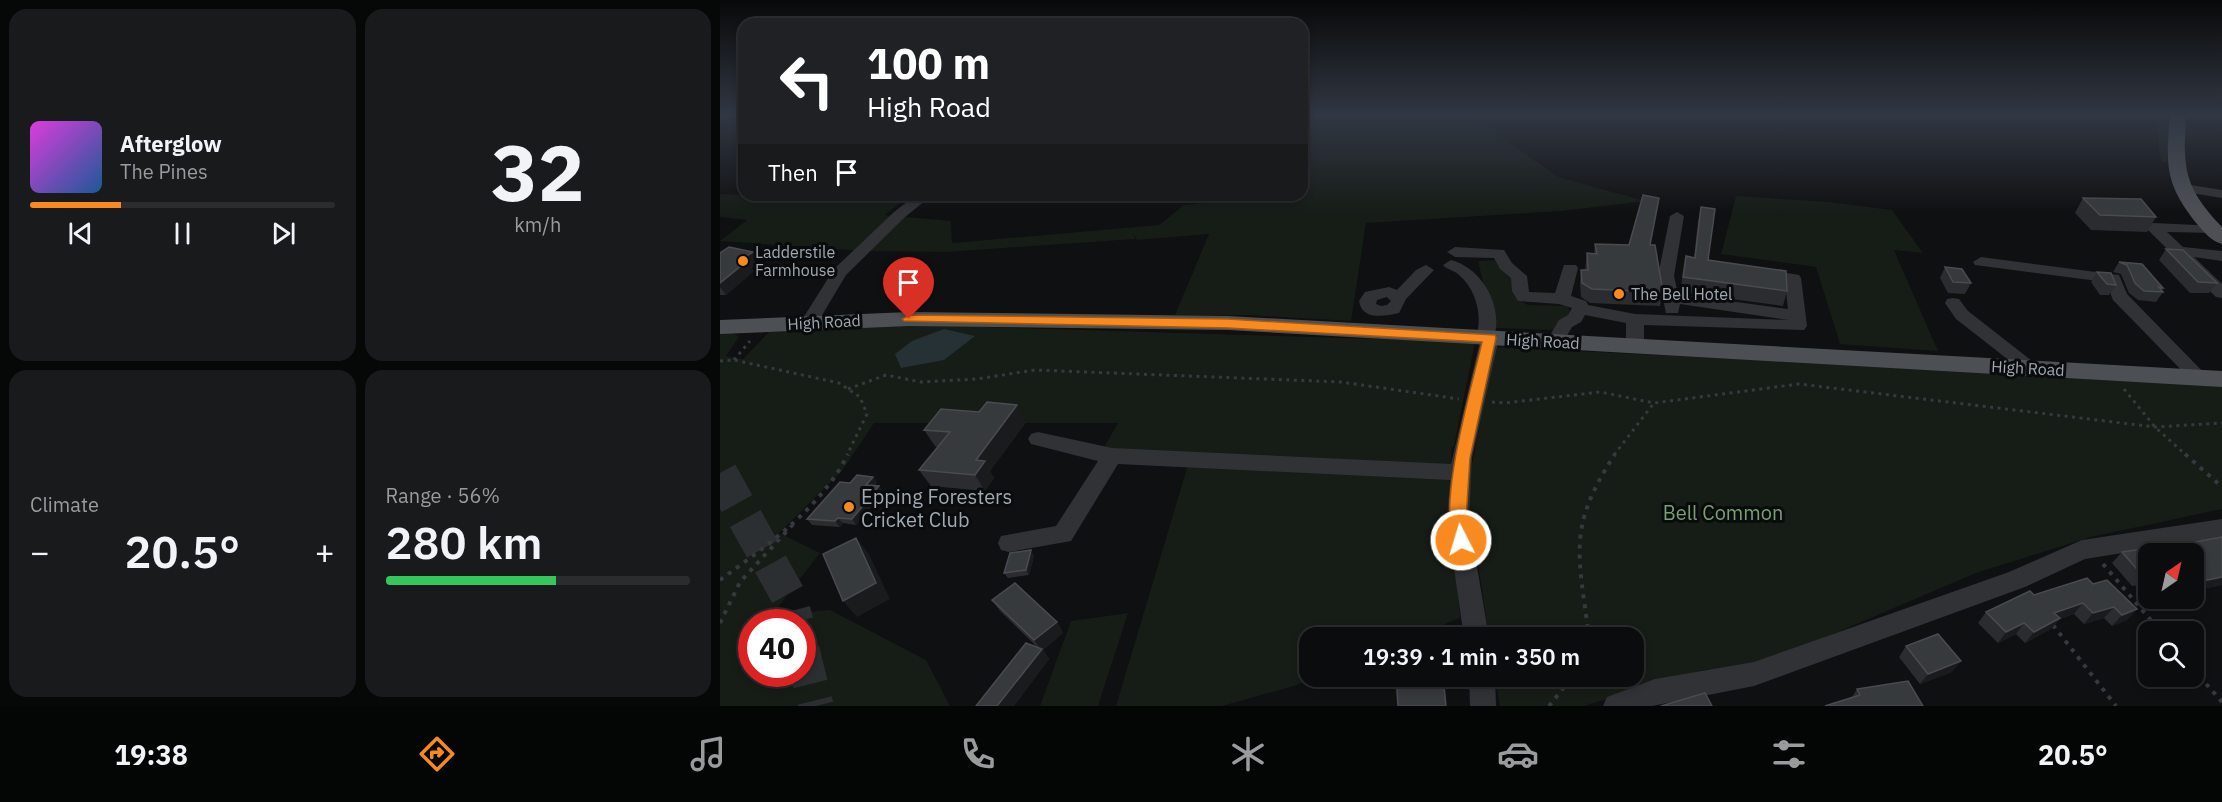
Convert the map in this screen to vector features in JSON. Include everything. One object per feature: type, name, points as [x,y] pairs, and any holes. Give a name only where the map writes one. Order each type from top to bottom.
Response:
[{"type":"main road","points":[[2177,147],[2176,169],[2184,188],[2217,234]]},
{"type":"main road","name":"High Road","points":[[720,327],[909,319],[1228,324],[1377,322],[1487,338],[2110,371],[2211,379]]},
{"type":"street","points":[[2184,188],[2222,194]]},
{"type":"street","points":[[809,323],[840,272],[899,215],[917,201]]},
{"type":"street","points":[[1674,320],[1666,276],[1677,216]]},
{"type":"street","points":[[2217,234],[2153,227],[2222,293]]},
{"type":"street","points":[[2178,251],[2222,256]]},
{"type":"street","points":[[1475,627],[1458,519],[1462,458],[1487,338],[1488,317],[1475,281],[1453,258],[1499,253],[1506,266],[1519,276],[1520,291],[1524,297],[1562,298],[1580,304],[1575,318],[1565,324],[1555,342]]},
{"type":"street","points":[[1980,261],[2114,278],[2119,296],[2211,379]]},
{"type":"street","points":[[1562,298],[1570,268]]},
{"type":"street","points":[[1377,322],[1367,304],[1371,296],[1389,292],[1398,298],[1410,288],[1415,278],[1426,270]]},
{"type":"street","points":[[1580,309],[1635,319],[1798,326],[1792,278],[1750,272]]},
{"type":"street","points":[[1670,297],[1797,316]]},
{"type":"street","points":[[1953,303],[1962,315],[2030,368]]},
{"type":"street","points":[[1635,319],[1635,346]]},
{"type":"street","points":[[1038,440],[1112,456],[1461,471]]},
{"type":"street","points":[[1009,543],[1063,534],[1112,456]]},
{"type":"street","points":[[1616,706],[1655,692],[1754,674],[2006,584],[2082,550],[2222,528]]},
{"type":"street","points":[[1483,687],[1483,706]]},
{"type":"path","points":[[734,360],[764,325]]},
{"type":"path","points":[[720,361],[734,360],[839,383],[860,397],[867,414],[838,471],[808,508],[740,582],[720,623]]},
{"type":"path","points":[[848,389],[886,375],[921,382],[976,379],[1035,370],[1341,382],[1475,401],[1505,403],[1600,392],[1654,403],[1799,384],[2155,427],[2222,423]]},
{"type":"path","points":[[2110,371],[2155,427],[2222,487]]},
{"type":"path","points":[[1588,627],[1578,550],[1585,509],[1609,460],[1654,403]]},
{"type":"path","points":[[720,580],[808,508]]},
{"type":"path","points":[[2090,549],[2152,621]]},
{"type":"path","points":[[2052,624],[2116,706]]},
{"type":"path","points":[[2204,682],[2222,702]]},
{"type":"path","points":[[1549,706],[1564,687]]},
{"type":"green space","points":[[1308,147],[1516,147],[1558,177],[1645,201],[1561,211],[1366,223],[1351,321],[1247,315],[1175,315],[1209,234],[1137,240],[1133,233],[1135,239],[947,252],[862,251],[720,241],[747,220],[720,217],[720,194],[738,195],[738,201],[902,201],[885,215],[951,221],[952,243],[1159,225],[1184,205],[1214,202],[1308,201]]},
{"type":"green space","points":[[2159,147],[2168,147],[2167,163],[2161,161]]},
{"type":"green space","points":[[1736,196],[1828,202],[1892,210],[1923,253],[1894,250],[1938,351],[1840,344],[1816,267],[1721,254]]},
{"type":"green space","points":[[1498,260],[1512,274],[1521,301],[1528,305],[1568,306],[1570,312],[1559,330],[1495,328],[1481,287],[1483,282],[1478,261]]},
{"type":"green space","points":[[887,324],[1475,342],[1454,447],[1452,447],[1449,482],[1460,618],[1437,627],[1299,627],[1299,684],[1222,706],[1116,706],[1190,458],[1098,458],[1118,423],[874,423],[842,471],[779,533],[820,553],[777,609],[738,609],[738,687],[816,687],[816,611],[830,610],[926,660],[950,706],[720,706],[720,333],[734,333],[739,337],[726,356],[743,359],[769,332]]},
{"type":"green space","name":"Bell Common","points":[[1495,347],[2222,383],[2222,509],[2091,537],[1976,573],[1758,666],[1704,670],[1584,706],[1500,706],[1497,687],[1644,687],[1644,627],[1488,627],[1467,490]]},
{"type":"green space","points":[[1128,613],[1098,706],[1040,706],[1071,621]]},
{"type":"shaded area","points":[[944,329],[975,336],[944,360],[901,368],[895,354],[912,341]]},
{"type":"building","points":[[1643,195],[1659,198],[1650,245],[1655,245],[1663,292],[1592,289],[1582,283],[1581,270],[1588,270],[1587,253],[1597,254],[1595,244],[1629,245]]},
{"type":"building","points":[[2083,198],[2141,199],[2156,217],[2100,215]]},
{"type":"building","points":[[1701,207],[1715,209],[1708,260],[1786,271],[1787,291],[1683,277],[1686,256],[1695,258]]},
{"type":"building","points":[[729,247],[753,252],[738,261],[747,261],[720,283],[720,253]]},
{"type":"building","points":[[2166,249],[2183,250],[2217,283],[2198,282]]},
{"type":"building","points":[[2119,262],[2142,264],[2163,288],[2159,287],[2163,292],[2144,291],[2135,283],[2127,265]]},
{"type":"building","points":[[1945,267],[1962,269],[1971,283],[1953,282]]},
{"type":"building","points":[[2097,272],[2111,273],[2116,285],[2107,284]]},
{"type":"building","points":[[987,402],[1017,405],[976,460],[985,461],[975,475],[919,470],[950,432],[924,430],[941,409],[979,412]]},
{"type":"building","name":"Epping Foresters Cricket Club","points":[[857,475],[873,477],[866,485],[879,486],[852,519],[838,518],[835,521],[807,519],[840,482],[850,483]]},
{"type":"building","points":[[2222,537],[2222,577],[2204,581],[2204,543],[2189,543]]},
{"type":"building","points":[[856,538],[876,583],[843,601],[823,554]]},
{"type":"building","points":[[1031,550],[1026,570],[1004,573],[1010,553]]},
{"type":"building","points":[[2138,550],[2138,570],[2122,552]]},
{"type":"building","points":[[2087,578],[2093,584],[2107,580],[2137,609],[2122,615],[2114,607],[2093,613],[2083,603],[2054,613],[2060,618],[2034,632],[2024,623],[2006,632],[1986,612],[2030,591],[2034,595]]},
{"type":"building","points":[[1015,583],[1057,622],[1034,640],[992,600]]},
{"type":"building","points":[[1938,634],[1961,661],[1928,674],[1906,646]]},
{"type":"building","points":[[1026,643],[1042,649],[997,706],[976,706]]},
{"type":"building","points":[[1908,681],[1923,706],[1825,706],[1860,695],[1857,689]]},
{"type":"building","points":[[1397,687],[1444,687],[1446,706],[1398,706]]},
{"type":"building","points":[[1705,693],[1712,706],[1661,706]]},
{"type":"tunnel","points":[[720,473],[790,599],[793,609]]},
{"type":"tunnel","points":[[811,687],[816,706]]},
{"type":"place","name":"Ladderstile Farmhouse","points":[[743,261]]},
{"type":"place","name":"The Bell Hotel","points":[[1619,294]]},
{"type":"place","name":"Epping Foresters Cricket Club","points":[[849,507]]},
{"type":"route","points":[[909,319],[1228,324],[1490,338],[1462,458],[1458,519],[1461,540]]}]
